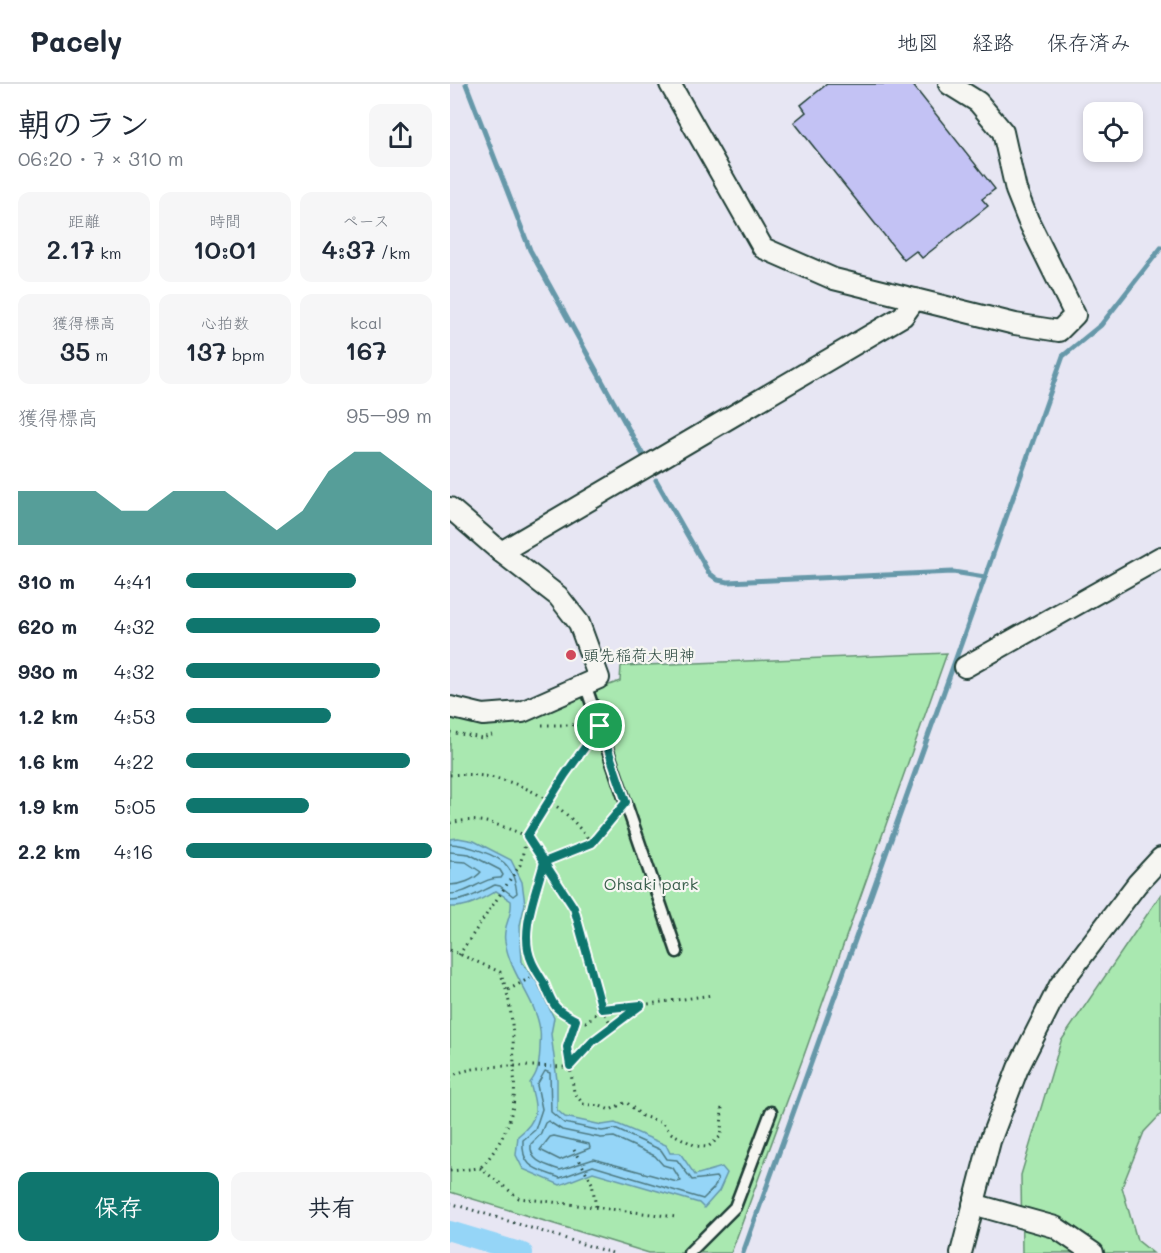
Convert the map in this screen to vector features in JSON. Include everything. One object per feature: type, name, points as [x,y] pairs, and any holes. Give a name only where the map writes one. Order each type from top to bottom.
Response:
[{"type":"street","points":[[670,84],[763,248],[834,279],[1015,324],[1059,331],[1075,315],[1028,220],[1016,190],[1003,132],[978,102],[948,84]]},
{"type":"street","points":[[501,552],[903,316],[915,299]]},
{"type":"street","points":[[450,508],[501,552],[558,596],[579,623],[599,678],[522,712],[483,715],[450,707]]},
{"type":"street","points":[[965,667],[1161,557]]},
{"type":"street","points":[[961,1253],[990,1141],[1018,1068],[1060,985],[1137,884],[1161,858]]},
{"type":"street","points":[[973,1204],[1054,1227],[1093,1253]]},
{"type":"lane","points":[[585,684],[677,952]]},
{"type":"lane","points":[[689,1253],[735,1208],[771,1112]]},
{"type":"path","points":[[459,955],[520,865],[527,836],[565,775],[600,726]]},
{"type":"path","points":[[450,775],[478,774],[504,780],[549,800],[568,816],[592,843]]},
{"type":"path","points":[[544,862],[592,843],[626,802]]},
{"type":"path","points":[[450,823],[468,819],[486,822],[527,836],[574,908],[602,1009],[612,1026]]},
{"type":"path","points":[[544,862],[527,923],[527,948],[532,963],[557,1011],[586,1022],[602,1009],[712,995]]},
{"type":"path","points":[[450,950],[500,972],[508,990],[512,1018],[514,1099],[506,1128],[492,1156],[480,1168],[450,1170]]},
{"type":"path","points":[[508,990],[539,973]]},
{"type":"path","points":[[450,1077],[460,1071],[498,1066],[570,1066],[593,1041],[641,1005]]},
{"type":"path","points":[[576,1020],[567,1047],[574,1092],[583,1104],[610,1110],[626,1102],[642,1116],[662,1122],[671,1133],[696,1146],[708,1147],[721,1136],[722,1104]]},
{"type":"path","points":[[574,1150],[592,1183],[596,1208]]},
{"type":"path","points":[[480,1168],[519,1198],[676,1217]]},
{"type":"path","points":[[450,1203],[612,1253]]},
{"type":"green space","name":"Ohsaki park","points":[[947,653],[731,1253],[649,1253],[450,1192],[450,713],[524,717],[620,681],[621,666]]},
{"type":"green space","points":[[1161,894],[1161,1114],[1144,1132],[1122,1187],[1137,1240],[1153,1253],[1022,1253],[1021,1175],[1061,1041]]},
{"type":"water","points":[[450,839],[474,841],[511,860],[522,882],[525,904],[520,925],[522,962],[537,982],[554,1018],[551,1034],[557,1080],[557,1110],[565,1117],[602,1125],[615,1123],[666,1145],[670,1153],[680,1153],[695,1175],[722,1167],[727,1173],[719,1191],[704,1208],[699,1203],[593,1172],[560,1185],[523,1169],[516,1155],[518,1136],[530,1124],[535,1113],[530,1083],[539,1063],[538,1019],[512,965],[505,941],[511,901],[496,891],[480,900],[450,907]]},
{"type":"building","points":[[827,84],[912,84],[995,189],[982,199],[988,206],[922,258],[916,251],[904,260],[794,122],[806,112],[801,105]]},
{"type":"waterway","points":[[466,84],[530,250],[644,457]]},
{"type":"waterway","points":[[985,577],[1063,356],[1101,325],[1161,248]]},
{"type":"waterway","points":[[656,480],[709,573],[718,580],[728,582],[953,572],[985,577],[743,1253]]},
{"type":"waterway","points":[[450,1231],[523,1253]]},
{"type":"place","name":"頭先稲荷大明神","points":[[571,655]]},
{"type":"route","points":[[600,726],[565,775],[527,836],[544,862],[527,923],[527,948],[532,963],[557,1011],[576,1020],[567,1047],[570,1066],[593,1041],[641,1005],[602,1009],[574,908],[544,862],[592,843],[626,802],[600,726]]}]
